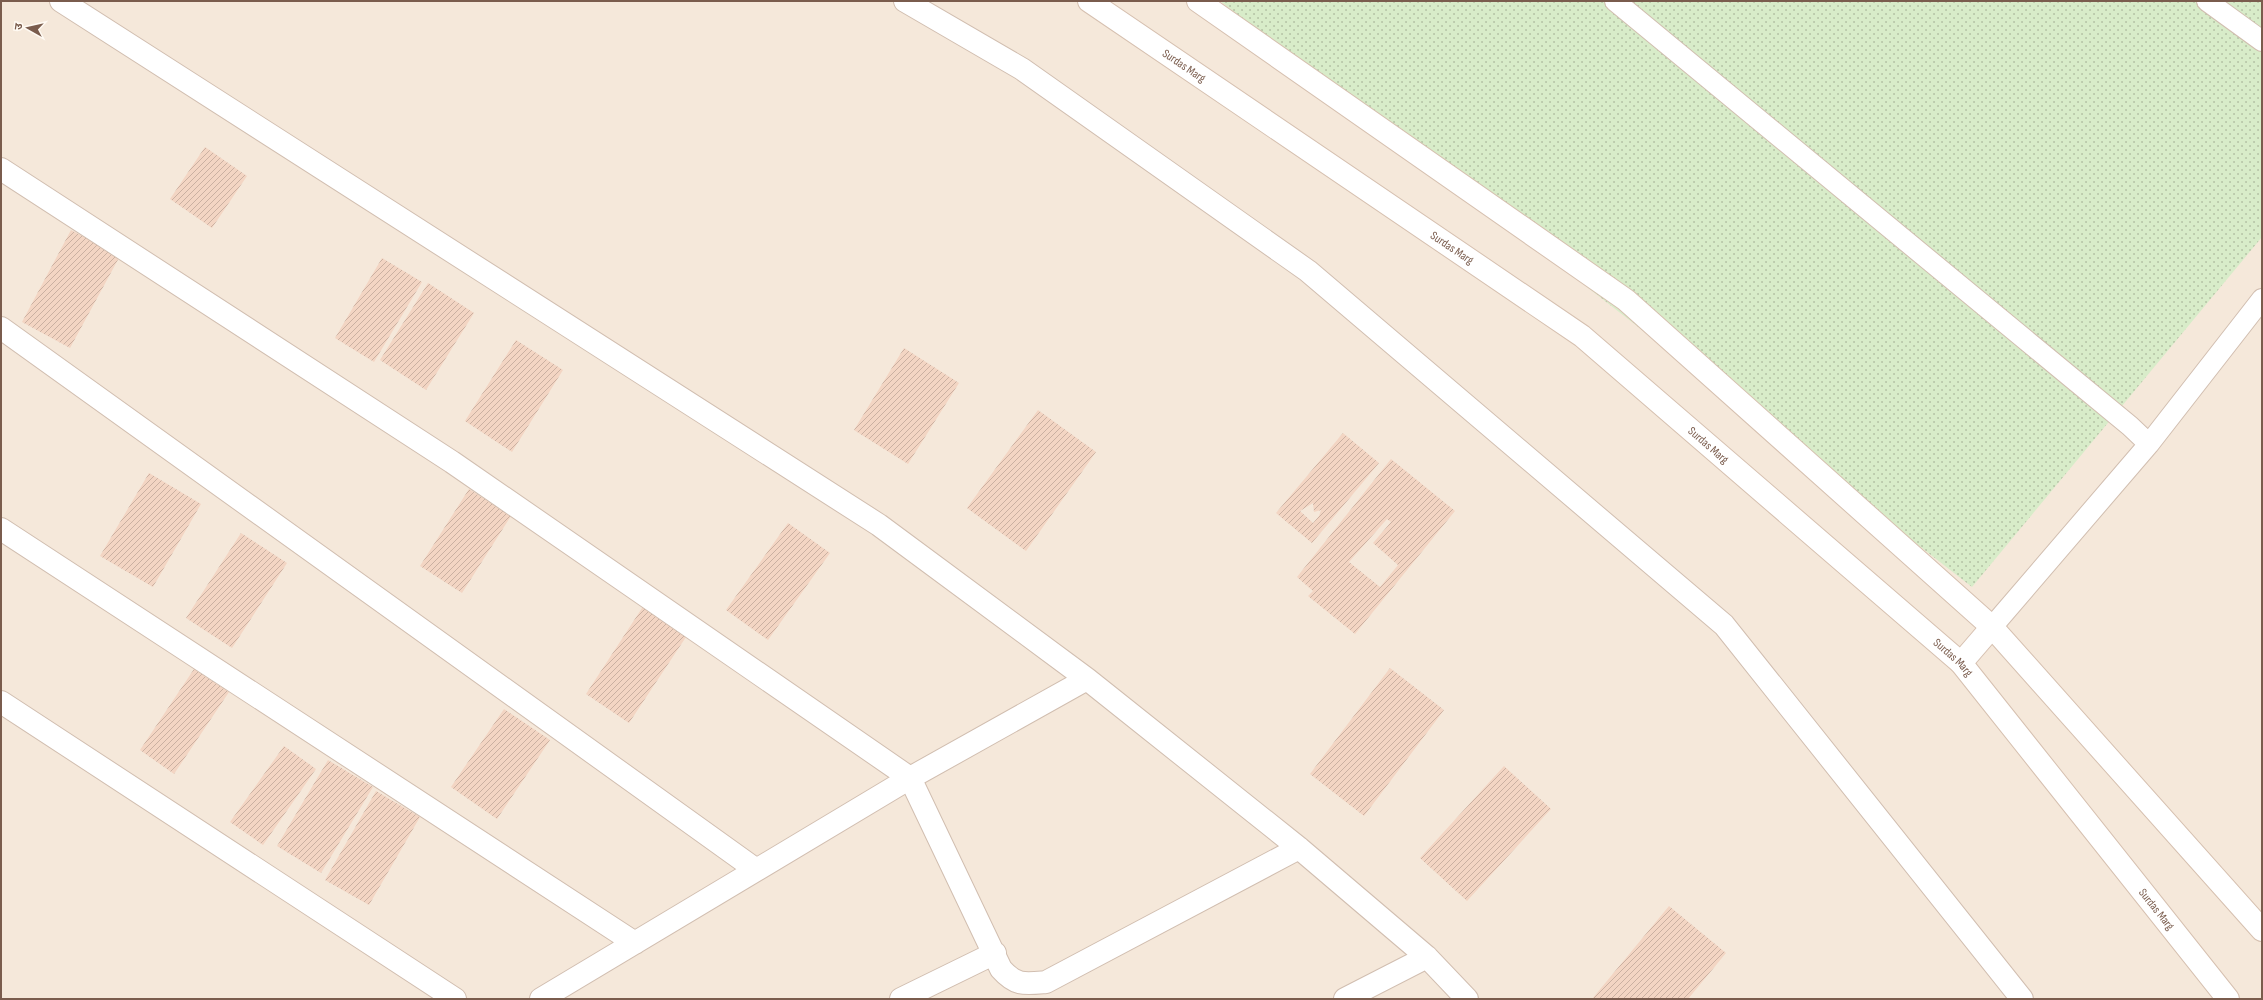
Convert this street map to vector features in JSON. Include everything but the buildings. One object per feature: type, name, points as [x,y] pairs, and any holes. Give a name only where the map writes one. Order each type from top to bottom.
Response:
[{"type":"street","points":[[61,1],[879,525],[1087,679],[1299,848],[1427,957],[1467,999]]},
{"type":"street","points":[[905,1],[1022,69],[1308,271],[1724,625],[2022,999]]},
{"type":"street","name":"Surdas Marg","points":[[1089,1],[1582,336],[1961,663],[2228,999]]},
{"type":"street","points":[[1198,1],[1626,300],[1992,628],[2262,930]]},
{"type":"street","points":[[1,169],[452,462],[910,778],[995,953],[1001,969],[1011,980],[1025,984],[1046,982],[1299,848]]},
{"type":"street","points":[[1,328],[755,869]]},
{"type":"street","points":[[1,529],[635,944]]},
{"type":"street","points":[[1961,663],[1992,628]]},
{"type":"street","points":[[540,999],[635,944],[755,869],[910,778],[1087,679]]},
{"type":"street","points":[[1,702],[455,999]]},
{"type":"street","points":[[901,999],[995,953]]},
{"type":"street","points":[[1346,999],[1427,957]]},
{"type":"lane","points":[[1616,1],[2130,426],[2149,444]]},
{"type":"lane","points":[[2207,1],[2262,41]]},
{"type":"lane","points":[[1992,628],[2149,444],[2262,299]]},
{"type":"shaded area","points":[[1,1],[2262,1],[2262,999],[1,999]]},
{"type":"green space","points":[[1220,1],[2262,1],[2262,237],[1972,587]]}]
